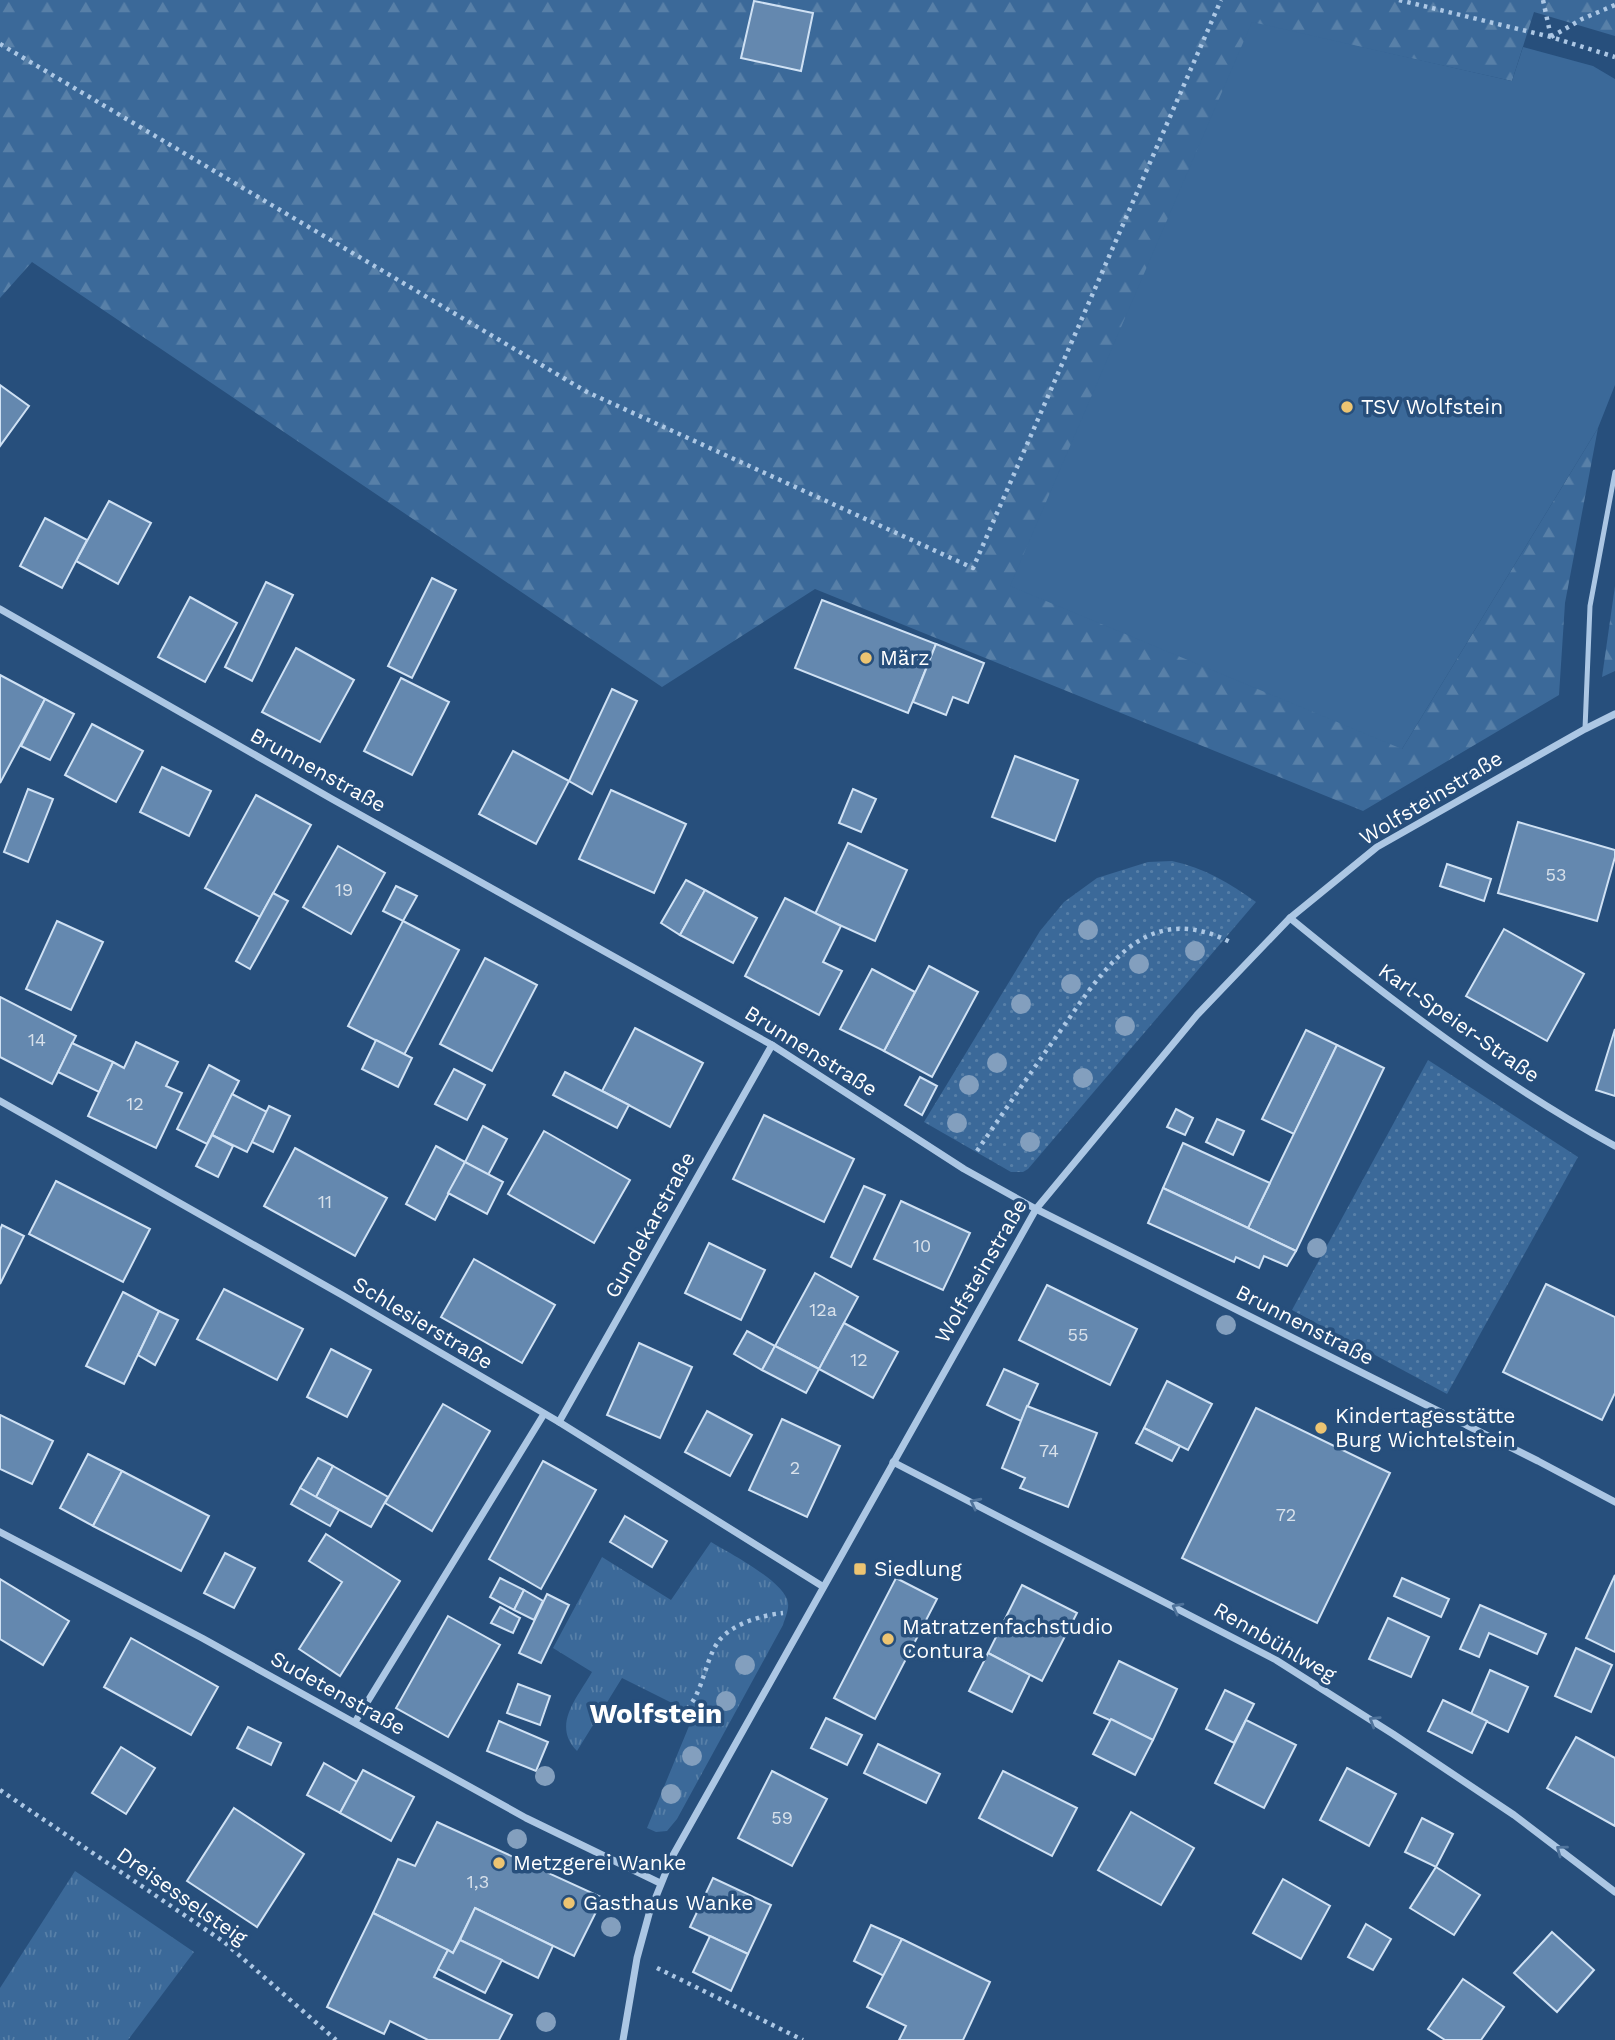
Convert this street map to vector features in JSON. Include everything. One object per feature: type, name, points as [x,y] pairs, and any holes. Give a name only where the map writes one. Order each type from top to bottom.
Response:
[{"type":"street","name":"Brunnenstraße","points":[[0,609],[332,799],[772,1045],[964,1169],[1035,1209],[1615,1502]]},
{"type":"street","name":"Wolfsteinstraße","points":[[623,2040],[637,1958],[649,1914],[672,1857],[1035,1209],[1197,1015],[1290,918],[1377,847],[1615,714]]},
{"type":"street","name":"Karl-Speier-Straße","points":[[1290,918],[1415,1017],[1545,1105],[1615,1146]]},
{"type":"street","name":"Gundekarstraße","points":[[559,1422],[772,1045]]},
{"type":"street","name":"Schlesierstraße","points":[[0,1101],[330,1288],[559,1422],[822,1586]]},
{"type":"street","points":[[355,1723],[544,1414]]},
{"type":"street","name":"Rennbühlweg","points":[[893,1462],[1276,1660],[1514,1815],[1615,1892]]},
{"type":"street","name":"Sudetenstraße","points":[[0,1532],[155,1613],[526,1818],[660,1883]]},
{"type":"lane","points":[[1585,729],[1590,606],[1615,472]]},
{"type":"path","points":[[0,44],[587,392],[973,568],[1221,0]]},
{"type":"path","points":[[1399,0],[1551,37],[1615,57]]},
{"type":"path","points":[[1543,0],[1551,37]]},
{"type":"path","points":[[1551,37],[1582,19],[1615,5]]},
{"type":"path","points":[[964,1169],[1076,1009],[1118,956],[1149,935],[1186,928],[1212,933],[1230,942]]},
{"type":"path","points":[[648,1710],[675,1717],[687,1711],[720,1639],[734,1629],[755,1619],[775,1614],[808,1611]]},
{"type":"path","name":"Dreisesselsteig","points":[[0,1790],[224,1942],[336,2040]]},
{"type":"path","points":[[637,1958],[803,2040]]},
{"type":"green space","points":[[0,0],[1615,0],[1615,36],[1534,12],[1512,81],[1252,23],[1402,749],[1598,428],[1565,603],[1559,695],[1363,811],[815,589],[662,687],[32,262],[0,298]]},
{"type":"green space","name":"TSV Wolfstein","points":[[1252,22],[1512,81],[1523,47],[1593,66],[1615,79],[1615,385],[1598,428],[1402,749],[1010,586]]},
{"type":"green space","points":[[1615,586],[1615,671],[1602,677]]},
{"type":"green space","points":[[1172,861],[1216,877],[1256,902],[1028,1169],[1011,1172],[924,1122],[1040,931],[1064,902],[1097,878],[1148,862]]},
{"type":"green space","points":[[1428,1060],[1578,1157],[1447,1394],[1292,1310]]},
{"type":"green space","points":[[711,1542],[768,1577],[785,1595],[788,1608],[783,1625],[677,1819],[667,1831],[656,1832],[647,1828],[694,1714],[622,1678],[577,1751],[566,1731],[567,1721],[574,1701],[592,1672],[553,1648],[602,1557],[671,1600]]},
{"type":"green space","points":[[75,1871],[194,1952],[128,2040],[0,2040],[0,1988]]},
{"type":"building","points":[[754,1],[813,13],[801,71],[741,58]]},
{"type":"building","points":[[0,385],[29,406],[0,446]]},
{"type":"building","points":[[109,501],[151,523],[118,584],[76,561]]},
{"type":"building","points":[[45,518],[87,540],[62,588],[20,566]]},
{"type":"building","points":[[432,578],[456,590],[412,678],[388,666]]},
{"type":"building","points":[[266,582],[293,595],[252,681],[225,667]]},
{"type":"building","points":[[190,597],[237,623],[205,682],[158,657]]},
{"type":"building","points":[[822,600],[936,644],[908,713],[795,668]]},
{"type":"building","points":[[936,644],[984,663],[968,703],[953,697],[946,715],[913,702]]},
{"type":"building","points":[[296,648],[354,680],[320,742],[262,712]]},
{"type":"building","points":[[0,675],[45,699],[0,783]]},
{"type":"building","points":[[401,678],[449,702],[412,775],[364,751]]},
{"type":"building","points":[[612,689],[637,701],[592,794],[569,781]]},
{"type":"building","points":[[45,699],[74,714],[50,760],[21,746]]},
{"type":"building","points":[[92,724],[143,751],[116,802],[65,775]]},
{"type":"building","points":[[513,751],[569,781],[536,844],[479,814]]},
{"type":"building","points":[[1015,756],[1078,780],[1055,841],[992,817]]},
{"type":"building","points":[[162,767],[211,791],[189,836],[140,812]]},
{"type":"building","points":[[28,789],[53,799],[28,862],[4,852]]},
{"type":"building","points":[[853,789],[876,799],[861,832],[839,823]]},
{"type":"building","points":[[611,790],[686,824],[654,893],[579,859]]},
{"type":"building","points":[[256,795],[311,825],[260,917],[205,888]]},
{"type":"building","points":[[1518,822],[1615,850],[1597,921],[1498,893]]},
{"type":"building","points":[[848,843],[907,870],[875,941],[815,914]]},
{"type":"building","points":[[338,846],[385,873],[351,934],[303,907]]},
{"type":"building","points":[[1447,864],[1491,879],[1484,901],[1440,886]]},
{"type":"building","points":[[686,880],[705,890],[680,935],[661,923]]},
{"type":"building","points":[[396,886],[417,896],[403,921],[383,911]]},
{"type":"building","points":[[705,890],[757,918],[733,963],[680,935]]},
{"type":"building","points":[[273,893],[288,901],[250,969],[236,961]]},
{"type":"building","points":[[785,898],[841,926],[823,962],[842,971],[819,1015],[745,976]]},
{"type":"building","points":[[57,921],[103,942],[71,1010],[26,989]]},
{"type":"building","points":[[403,921],[459,950],[404,1055],[348,1026]]},
{"type":"building","points":[[1504,929],[1584,974],[1547,1041],[1466,996]]},
{"type":"building","points":[[485,958],[537,985],[492,1071],[440,1044]]},
{"type":"building","points":[[929,966],[978,992],[932,1077],[884,1051]]},
{"type":"building","points":[[872,969],[915,992],[884,1051],[840,1029]]},
{"type":"building","points":[[0,997],[76,1036],[52,1084],[0,1057]]},
{"type":"building","points":[[635,1028],[703,1063],[670,1127],[602,1091]]},
{"type":"building","points":[[1615,1029],[1615,1096],[1596,1090]]},
{"type":"building","points":[[1306,1030],[1337,1045],[1294,1134],[1262,1119]]},
{"type":"building","points":[[376,1040],[412,1058],[398,1087],[362,1069]]},
{"type":"building","points":[[136,1042],[178,1062],[166,1086],[182,1093],[156,1148],[88,1116],[113,1062],[124,1068]]},
{"type":"building","points":[[72,1043],[113,1062],[99,1092],[58,1072]]},
{"type":"building","points":[[1337,1045],[1384,1068],[1296,1251],[1248,1228]]},
{"type":"building","points":[[209,1065],[239,1081],[207,1144],[177,1129]]},
{"type":"building","points":[[454,1069],[485,1085],[467,1120],[435,1104]]},
{"type":"building","points":[[565,1072],[629,1105],[617,1128],[553,1095]]},
{"type":"building","points":[[920,1077],[937,1086],[922,1115],[905,1105]]},
{"type":"building","points":[[232,1094],[267,1112],[247,1152],[212,1135]]},
{"type":"building","points":[[269,1106],[290,1116],[273,1152],[252,1142]]},
{"type":"building","points":[[1176,1109],[1193,1118],[1185,1135],[1167,1127]]},
{"type":"building","points":[[764,1115],[854,1159],[824,1222],[733,1179]]},
{"type":"building","points":[[1217,1119],[1244,1131],[1233,1155],[1206,1142]]},
{"type":"building","points":[[483,1126],[507,1139],[488,1175],[465,1162]]},
{"type":"building","points":[[544,1131],[630,1180],[594,1243],[508,1194]]},
{"type":"building","points":[[212,1135],[233,1146],[218,1177],[196,1166]]},
{"type":"building","points":[[1183,1143],[1270,1183],[1248,1228],[1163,1188]]},
{"type":"building","points":[[436,1146],[465,1162],[435,1220],[406,1204]]},
{"type":"building","points":[[295,1148],[387,1198],[355,1256],[264,1206]]},
{"type":"building","points":[[465,1162],[503,1182],[487,1214],[448,1193]]},
{"type":"building","points":[[56,1181],[150,1229],[123,1282],[29,1234]]},
{"type":"building","points":[[864,1186],[885,1195],[851,1267],[831,1257]]},
{"type":"building","points":[[1163,1188],[1296,1251],[1287,1266],[1264,1256],[1259,1268],[1236,1257],[1234,1262],[1148,1223]]},
{"type":"building","points":[[901,1201],[970,1233],[943,1290],[874,1259]]},
{"type":"building","points":[[2,1225],[24,1236],[0,1284],[0,1230]]},
{"type":"building","points":[[709,1243],[765,1270],[741,1320],[685,1293]]},
{"type":"building","points":[[474,1259],[555,1305],[522,1363],[441,1317]]},
{"type":"building","points":[[815,1273],[858,1297],[819,1369],[775,1346]]},
{"type":"building","points":[[1546,1284],[1615,1317],[1615,1393],[1602,1420],[1503,1372]]},
{"type":"building","points":[[1047,1285],[1137,1329],[1110,1385],[1019,1340]]},
{"type":"building","points":[[224,1289],[303,1329],[277,1380],[197,1339]]},
{"type":"building","points":[[123,1292],[159,1311],[124,1384],[86,1366]]},
{"type":"building","points":[[159,1311],[178,1320],[155,1365],[138,1355]]},
{"type":"building","points":[[844,1323],[898,1352],[873,1398],[819,1369]]},
{"type":"building","points":[[747,1331],[775,1346],[762,1370],[734,1354]]},
{"type":"building","points":[[639,1343],[692,1367],[660,1438],[607,1415]]},
{"type":"building","points":[[775,1346],[819,1369],[806,1393],[762,1370]]},
{"type":"building","points":[[331,1349],[371,1370],[347,1417],[307,1397]]},
{"type":"building","points":[[1004,1369],[1038,1384],[1021,1421],[987,1405]]},
{"type":"building","points":[[1167,1381],[1212,1404],[1188,1450],[1144,1428]]},
{"type":"building","points":[[443,1404],[490,1431],[432,1531],[385,1503]]},
{"type":"building","points":[[1027,1406],[1097,1433],[1068,1507],[1020,1488],[1025,1478],[1002,1468]]},
{"type":"building","points":[[1256,1408],[1390,1473],[1317,1623],[1182,1558]]},
{"type":"building","points":[[707,1411],[752,1435],[730,1476],[685,1452]]},
{"type":"building","points":[[0,1415],[53,1441],[32,1484],[0,1469]]},
{"type":"building","points":[[782,1419],[840,1446],[807,1517],[749,1490]]},
{"type":"building","points":[[1144,1428],[1180,1446],[1172,1461],[1136,1443]]},
{"type":"building","points":[[88,1454],[122,1471],[93,1526],[60,1508]]},
{"type":"building","points":[[318,1458],[333,1466],[316,1497],[300,1488]]},
{"type":"building","points":[[543,1461],[596,1490],[541,1589],[489,1559]]},
{"type":"building","points":[[333,1466],[388,1497],[371,1527],[316,1497]]},
{"type":"building","points":[[122,1471],[209,1516],[181,1571],[93,1526]]},
{"type":"building","points":[[300,1488],[339,1510],[330,1526],[291,1504]]},
{"type":"building","points":[[625,1516],[667,1541],[652,1567],[610,1542]]},
{"type":"building","points":[[326,1534],[400,1581],[340,1676],[299,1649],[342,1582],[309,1561]]},
{"type":"building","points":[[225,1553],[255,1568],[234,1608],[204,1593]]},
{"type":"building","points":[[1615,1575],[1615,1652],[1586,1638]]},
{"type":"building","points":[[500,1578],[524,1590],[514,1610],[490,1597]]},
{"type":"building","points":[[896,1578],[937,1599],[875,1719],[834,1698]]},
{"type":"building","points":[[1402,1578],[1449,1599],[1441,1617],[1394,1596]]},
{"type":"building","points":[[0,1579],[69,1621],[43,1665],[0,1639]]},
{"type":"building","points":[[1022,1585],[1077,1613],[1042,1681],[988,1653]]},
{"type":"building","points":[[524,1590],[543,1601],[534,1620],[514,1610]]},
{"type":"building","points":[[547,1594],[569,1605],[541,1663],[519,1653]]},
{"type":"building","points":[[1480,1605],[1546,1634],[1537,1654],[1489,1633],[1479,1657],[1460,1649]]},
{"type":"building","points":[[500,1607],[520,1618],[513,1633],[491,1623]]},
{"type":"building","points":[[448,1616],[500,1645],[448,1737],[396,1708]]},
{"type":"building","points":[[1388,1618],[1429,1637],[1411,1677],[1369,1659]]},
{"type":"building","points":[[131,1638],[218,1687],[191,1735],[104,1687]]},
{"type":"building","points":[[1576,1648],[1612,1665],[1591,1712],[1555,1696]]},
{"type":"building","points":[[988,1653],[1030,1675],[1012,1712],[969,1691]]},
{"type":"building","points":[[1119,1661],[1177,1689],[1153,1740],[1094,1713]]},
{"type":"building","points":[[1490,1670],[1528,1687],[1508,1732],[1471,1714]]},
{"type":"building","points":[[518,1684],[550,1696],[540,1725],[507,1713]]},
{"type":"building","points":[[1225,1690],[1254,1704],[1234,1743],[1206,1729]]},
{"type":"building","points":[[1443,1700],[1487,1721],[1472,1753],[1428,1731]]},
{"type":"building","points":[[826,1718],[862,1735],[847,1765],[811,1748]]},
{"type":"building","points":[[1111,1719],[1153,1740],[1135,1775],[1093,1754]]},
{"type":"building","points":[[1246,1720],[1296,1745],[1264,1808],[1215,1783]]},
{"type":"building","points":[[499,1721],[548,1742],[536,1771],[487,1751]]},
{"type":"building","points":[[248,1727],[281,1743],[271,1765],[237,1748]]},
{"type":"building","points":[[1576,1737],[1615,1758],[1615,1826],[1547,1788]]},
{"type":"building","points":[[878,1744],[940,1774],[926,1803],[864,1773]]},
{"type":"building","points":[[121,1747],[155,1768],[126,1814],[92,1793]]},
{"type":"building","points":[[324,1763],[357,1782],[340,1813],[307,1795]]},
{"type":"building","points":[[1347,1768],[1396,1794],[1369,1846],[1320,1820]]},
{"type":"building","points":[[363,1770],[414,1797],[391,1841],[340,1813]]},
{"type":"building","points":[[772,1771],[827,1799],[792,1866],[738,1838]]},
{"type":"building","points":[[1003,1771],[1077,1808],[1052,1856],[979,1818]]},
{"type":"building","points":[[234,1808],[304,1854],[257,1927],[187,1881]]},
{"type":"building","points":[[1131,1812],[1194,1848],[1161,1905],[1098,1870]]},
{"type":"building","points":[[1422,1818],[1453,1834],[1436,1867],[1405,1852]]},
{"type":"building","points":[[437,1822],[603,1898],[574,1956],[475,1908],[453,1953],[373,1913],[398,1859],[415,1866]]},
{"type":"building","points":[[1436,1867],[1480,1895],[1454,1935],[1410,1908]]},
{"type":"building","points":[[713,1878],[771,1905],[748,1954],[690,1927]]},
{"type":"building","points":[[1283,1879],[1330,1906],[1301,1959],[1253,1933]]},
{"type":"building","points":[[475,1908],[553,1946],[538,1978],[460,1940]]},
{"type":"building","points":[[373,1913],[448,1950],[434,1977],[512,2015],[499,2040],[428,2040],[390,2021],[384,2034],[327,2007]]},
{"type":"building","points":[[1366,1924],[1391,1939],[1373,1970],[1348,1957]]},
{"type":"building","points":[[871,1925],[902,1939],[884,1976],[854,1961]]},
{"type":"building","points":[[1552,1932],[1594,1970],[1557,2012],[1514,1973]]},
{"type":"building","points":[[710,1936],[748,1954],[731,1991],[693,1972]]},
{"type":"building","points":[[902,1939],[990,1982],[963,2040],[899,2040],[906,2026],[867,2007]]},
{"type":"building","points":[[460,1940],[502,1960],[485,1993],[438,1969],[448,1950],[453,1953]]},
{"type":"building","points":[[1463,1979],[1504,2007],[1481,2040],[1445,2040],[1428,2029]]},
{"type":"place","name":"TSV Wolfstein","points":[[1347,407]]},
{"type":"place","name":"März","points":[[866,658]]},
{"type":"place","name":"Kindertagesstätte Burg Wichtelstein","points":[[1321,1428]]},
{"type":"place","name":"Siedlung","points":[[860,1569]]},
{"type":"place","name":"Matratzenfachstudio Contura","points":[[888,1639]]},
{"type":"place","name":"Metzgerei Wanke","points":[[499,1863]]},
{"type":"place","name":"Gasthaus Wanke","points":[[569,1903]]},
{"type":"district","name":"Wolfstein","points":[[656,1713]]}]
